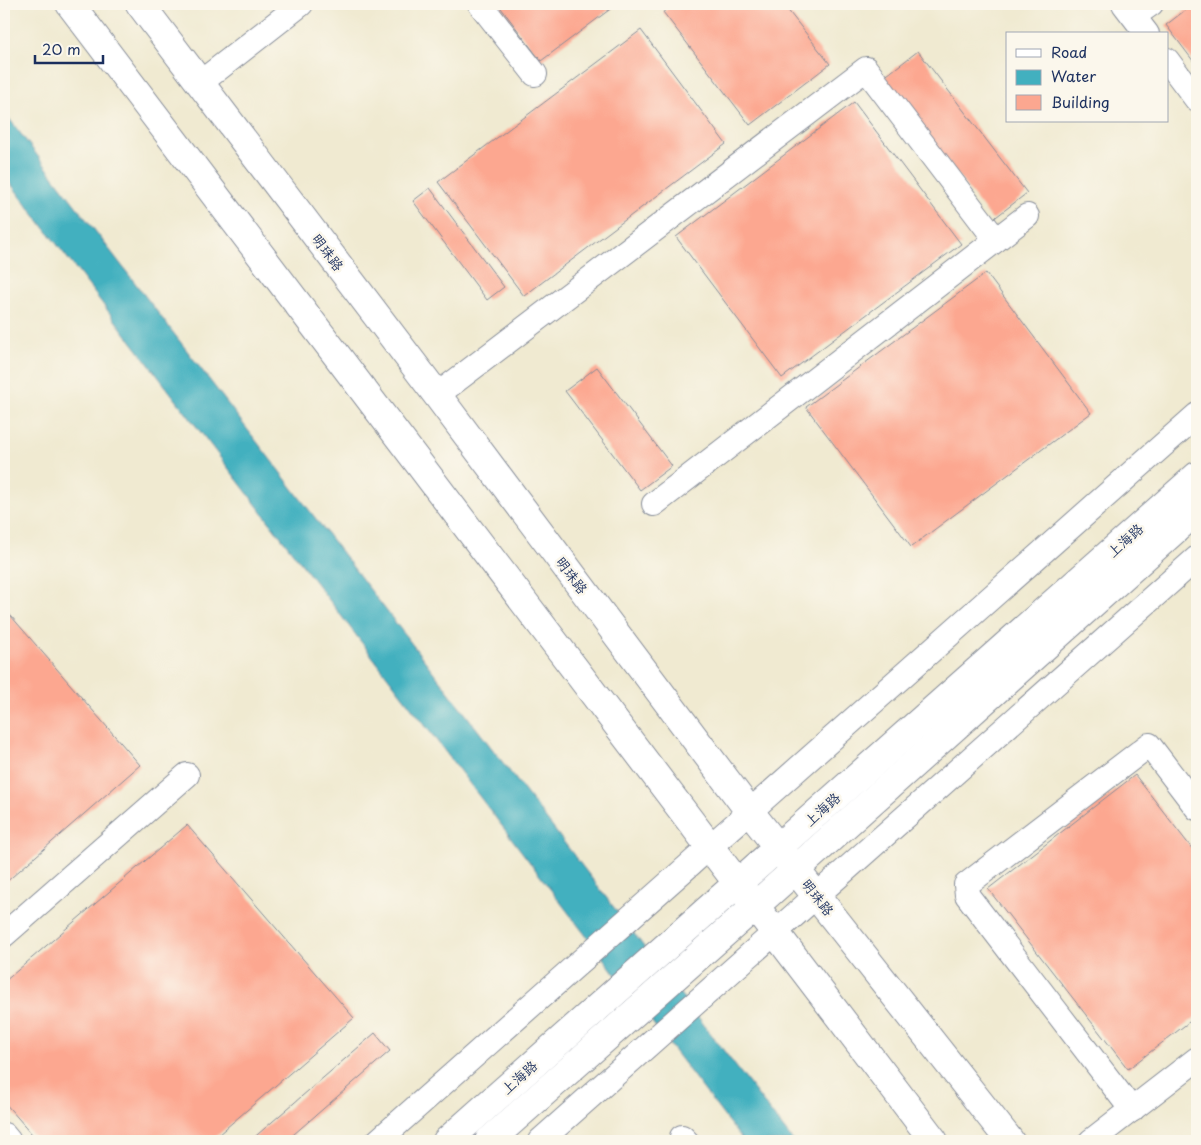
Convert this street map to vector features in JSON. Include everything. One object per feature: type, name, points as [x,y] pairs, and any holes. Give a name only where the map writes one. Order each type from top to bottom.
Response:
[{"type":"main road","points":[[70,4],[934,1141]]},
{"type":"main road","name":"明珠路","points":[[140,4],[750,812],[1010,1141]]},
{"type":"main road","name":"上海路","points":[[447,1141],[1197,476]]},
{"type":"main road","name":"上海路","points":[[489,1141],[755,906],[1197,510]]},
{"type":"street","points":[[200,83],[301,4]]},
{"type":"street","points":[[480,4],[535,74]]},
{"type":"street","points":[[1168,61],[1197,100]]},
{"type":"street","points":[[437,395],[866,69],[996,240]]},
{"type":"street","points":[[654,504],[1027,216]]},
{"type":"street","points":[[378,1141],[1197,415]]},
{"type":"street","points":[[540,1141],[1197,558]]},
{"type":"street","points":[[1132,1110],[967,895],[966,885],[1149,745],[1197,808]]},
{"type":"street","points":[[4,934],[187,775]]},
{"type":"street","points":[[1091,1141],[1197,1059]]},
{"type":"street","points":[[4,1135],[9,1141]]},
{"type":"water","points":[[4,112],[793,1141],[743,1141],[4,175]]},
{"type":"building","points":[[498,4],[617,4],[541,61]]},
{"type":"building","points":[[674,4],[783,4],[830,64],[750,125],[663,12]]},
{"type":"building","points":[[1193,4],[1197,4],[1197,66],[1166,25]]},
{"type":"building","points":[[641,30],[726,144],[524,296],[438,182]]},
{"type":"building","points":[[918,51],[1027,193],[992,220],[883,78]]},
{"type":"building","points":[[854,102],[961,244],[782,378],[676,237]]},
{"type":"building","points":[[430,188],[504,287],[487,300],[413,201]]},
{"type":"building","points":[[986,273],[1091,413],[911,547],[806,407]]},
{"type":"building","points":[[597,367],[672,466],[640,490],[565,391]]},
{"type":"building","points":[[4,608],[140,765],[4,884]]},
{"type":"building","points":[[1135,775],[1197,855],[1197,1016],[1128,1069],[988,889]]},
{"type":"building","points":[[187,825],[354,1018],[211,1141],[38,1141],[4,1102],[4,982]]},
{"type":"building","points":[[375,1033],[390,1051],[286,1141],[250,1141]]}]
